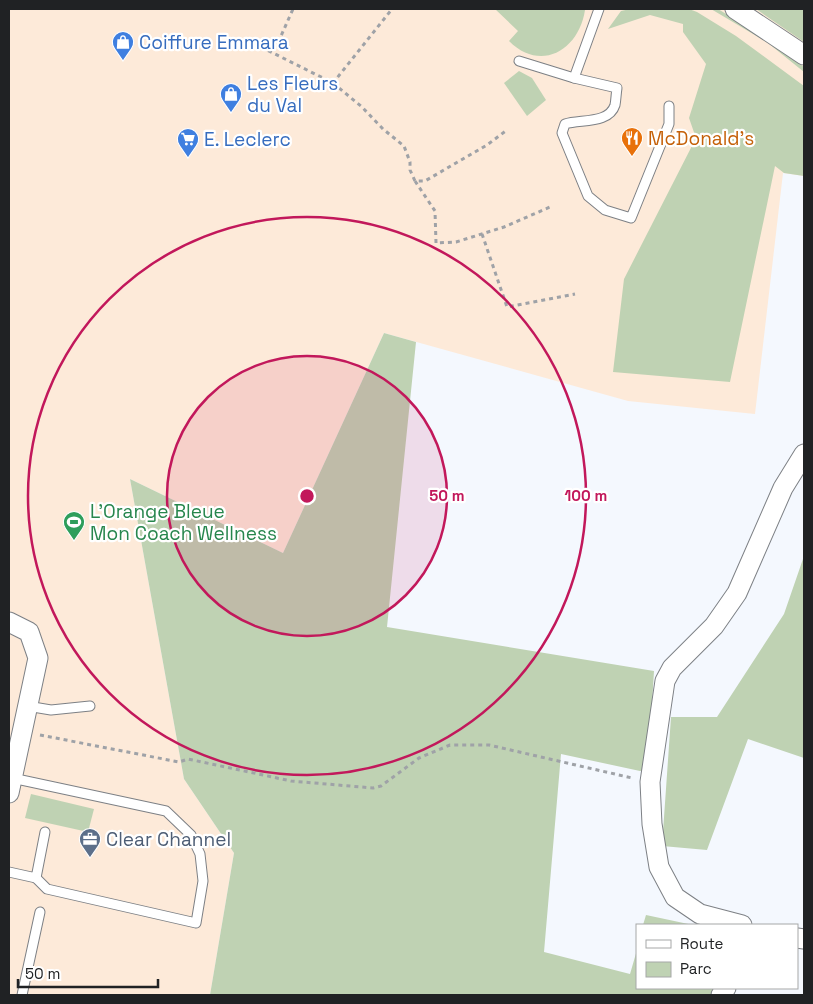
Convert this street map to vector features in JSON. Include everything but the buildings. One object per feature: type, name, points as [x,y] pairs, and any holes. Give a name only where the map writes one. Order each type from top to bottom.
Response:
[{"type":"street","points":[[735,9],[804,56]]},
{"type":"street","points":[[738,924],[700,914],[675,897],[659,867],[652,824],[650,782],[665,680],[672,668],[714,626],[737,593],[783,488],[804,454]]},
{"type":"street","points":[[9,622],[28,632],[38,658],[10,786]]},
{"type":"lane","points":[[574,78],[599,9]]},
{"type":"lane","points":[[519,61],[537,68],[617,88],[614,107],[606,117],[564,124],[562,133],[588,196],[605,210],[630,218],[670,124],[669,106]]},
{"type":"lane","points":[[28,706],[51,710],[90,706]]},
{"type":"lane","points":[[9,872],[36,878],[47,889],[196,923],[203,881],[200,854],[191,835],[166,811],[10,786]]},
{"type":"lane","points":[[36,878],[45,832]]},
{"type":"lane","points":[[22,995],[40,912]]},
{"type":"path","points":[[293,9],[274,47],[261,47],[333,83],[404,146],[415,181],[435,211],[436,243],[456,242],[504,228],[550,207]]},
{"type":"path","points":[[333,83],[392,9]]},
{"type":"path","points":[[415,181],[425,181],[487,145],[507,130]]},
{"type":"path","points":[[482,234],[508,307],[574,294]]},
{"type":"path","points":[[22,732],[179,762],[188,759],[300,782],[373,788],[380,786],[419,758],[450,746],[489,744],[650,782]]},
{"type":"shaded area","points":[[9,9],[804,9],[804,176],[783,173],[755,414],[628,401],[384,333],[283,553],[130,479],[184,779],[234,853],[210,995],[9,995]]},
{"type":"green space","points":[[495,9],[585,10],[575,36],[567,46],[546,56],[534,55],[521,50],[509,41],[518,31]]},
{"type":"green space","points":[[630,9],[689,9],[697,12],[736,36],[804,86],[804,176],[784,173],[775,166],[730,382],[613,372],[624,279],[696,138],[689,118],[706,64],[683,32],[683,24],[650,15],[608,29],[621,11]]},
{"type":"green space","points":[[711,9],[718,9],[770,41],[804,67],[804,72],[768,43]]},
{"type":"green space","points":[[756,9],[804,9],[804,42]]},
{"type":"green space","points":[[519,71],[532,78],[546,100],[527,116],[504,83]]},
{"type":"green space","points":[[384,333],[416,342],[387,627],[654,671],[648,770],[640,771],[561,754],[544,952],[630,974],[636,953],[636,989],[714,989],[710,995],[210,995],[234,853],[184,779],[130,479],[283,553]]},
{"type":"green space","points":[[804,556],[804,758],[748,739],[707,850],[662,846],[671,717],[717,717],[784,614]]},
{"type":"green space","points":[[31,794],[94,809],[88,832],[25,818]]},
{"type":"green space","points":[[646,915],[688,924],[643,924]]},
{"type":"place","name":"Coiffure Emmara","points":[[123,61]]},
{"type":"place","name":"Les Fleurs du Val","points":[[231,113]]},
{"type":"place","name":"McDonald's","points":[[632,157]]},
{"type":"place","name":"E. Leclerc","points":[[188,158]]},
{"type":"place","name":"L'Orange Bleue Mon Coach Wellness","points":[[74,541]]},
{"type":"place","name":"Clear Channel","points":[[90,858]]}]
